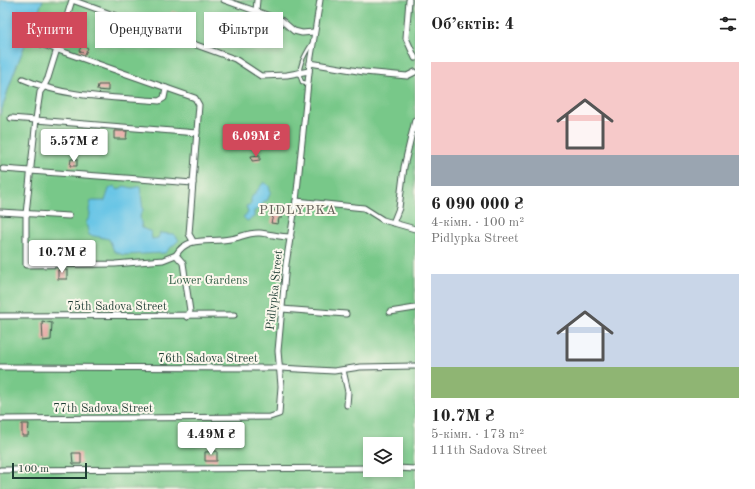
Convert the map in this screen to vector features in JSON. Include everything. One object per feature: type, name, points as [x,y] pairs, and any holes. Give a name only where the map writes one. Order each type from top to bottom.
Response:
[{"type":"street","points":[[291,237],[259,233],[245,234],[230,239],[194,241],[180,248],[176,255],[163,260],[114,264],[26,264],[26,214],[40,92],[44,88],[72,0],[235,58],[261,76],[287,75],[309,70]]},
{"type":"street","points":[[224,0],[281,20],[294,31],[302,33],[314,32]]},
{"type":"street","points":[[256,11],[257,0]]},
{"type":"street","name":"Pidlypka Street","points":[[280,368],[278,351],[286,264],[296,201],[309,83],[309,70],[320,0]]},
{"type":"street","points":[[409,0],[406,38],[415,58]]},
{"type":"street","points":[[50,48],[195,98],[199,105],[189,234],[194,241]]},
{"type":"street","points":[[310,63],[364,72],[407,76],[415,72]]},
{"type":"street","points":[[23,79],[44,88],[63,92],[159,101],[164,98],[166,88]]},
{"type":"street","points":[[11,118],[197,133]]},
{"type":"street","points":[[393,223],[399,208],[404,167],[415,120]]},
{"type":"street","points":[[3,169],[30,173],[193,183]]},
{"type":"street","points":[[296,201],[364,208],[393,223],[415,229]]},
{"type":"street","points":[[0,212],[69,216]]},
{"type":"street","points":[[176,255],[183,263],[190,311],[187,317]]},
{"type":"street","points":[[390,312],[415,308]]},
{"type":"street","points":[[282,309],[346,314]]},
{"type":"street","name":"75th Sadova Street","points":[[0,316],[187,317],[234,315]]},
{"type":"street","name":"76th Sadova Street","points":[[0,367],[280,368],[343,370],[360,367],[415,366]]},
{"type":"street","name":"77th Sadova Street","points":[[0,419],[270,417],[279,414],[281,407],[280,368]]},
{"type":"street","points":[[343,370],[348,392],[347,406]]},
{"type":"street","points":[[0,470],[363,468]]},
{"type":"street","points":[[403,468],[415,469]]},
{"type":"lane","points":[[309,83],[302,82],[300,72],[303,56],[313,41]]},
{"type":"green space","name":"Lower Gardens","points":[[43,0],[415,0],[415,489],[0,489],[0,115],[24,48],[87,48],[87,12],[38,12]]},
{"type":"water","points":[[0,0],[43,0],[38,12],[12,12],[12,48],[24,48],[0,115]]},
{"type":"water","points":[[264,182],[269,186],[271,192],[267,201],[264,201],[261,207],[254,211],[254,217],[247,221],[243,217],[248,213],[246,206],[251,204],[251,198]]},
{"type":"water","points":[[114,186],[118,190],[124,186],[133,188],[140,186],[143,210],[140,216],[142,228],[151,232],[152,239],[158,238],[160,233],[174,234],[179,240],[165,253],[123,255],[114,251],[109,239],[89,235],[86,223],[90,215],[89,210],[91,201],[105,201],[109,189]]},
{"type":"building","points":[[80,48],[88,48],[85,54],[79,51]]},
{"type":"building","points":[[98,85],[108,85],[108,91],[97,90]]},
{"type":"building","points":[[114,131],[127,131],[126,139],[114,139]]},
{"type":"building","points":[[260,155],[260,160],[252,161],[251,156]]},
{"type":"building","points":[[71,159],[77,159],[77,166],[70,166]]},
{"type":"building","points":[[271,210],[283,212],[282,218],[279,218],[278,224],[271,223],[273,216],[270,215]]},
{"type":"building","points":[[58,270],[67,270],[67,279],[58,279]]},
{"type":"building","points":[[42,321],[52,323],[51,340],[43,341]]},
{"type":"building","points":[[22,424],[29,424],[28,436],[22,436]]},
{"type":"building","points":[[217,451],[217,461],[205,461],[205,452]]},
{"type":"building","points":[[72,453],[81,453],[81,464],[73,464]]},
{"type":"district","name":"PIDLYPKA","points":[[298,209]]}]
